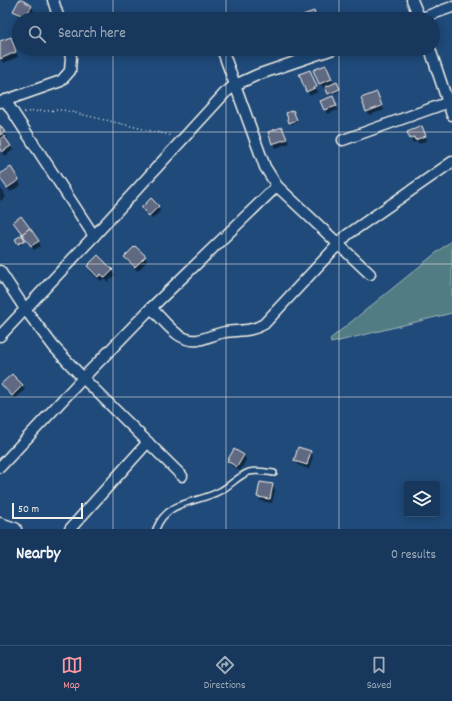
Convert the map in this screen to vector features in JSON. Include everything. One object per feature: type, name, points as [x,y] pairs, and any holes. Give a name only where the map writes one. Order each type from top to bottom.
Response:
[{"type":"street","points":[[53,0],[57,12]]},
{"type":"street","points":[[412,0],[416,12]]},
{"type":"street","points":[[440,12],[452,8]]},
{"type":"street","points":[[71,56],[70,71],[61,81],[3,101],[15,115],[94,236]]},
{"type":"street","points":[[225,56],[265,168],[277,186],[370,274]]},
{"type":"street","points":[[0,336],[226,93],[236,85],[257,75],[313,56]]},
{"type":"street","points":[[433,56],[450,102],[452,115]]},
{"type":"street","points":[[344,140],[450,102]]},
{"type":"street","points":[[151,308],[179,335],[190,340],[198,340],[225,332],[255,329],[264,324],[347,235],[452,162]]},
{"type":"street","points":[[0,467],[151,308],[277,186]]},
{"type":"street","points":[[0,271],[25,309],[54,347],[83,378],[182,476]]},
{"type":"street","points":[[70,529],[148,442]]},
{"type":"street","points":[[0,524],[15,529]]},
{"type":"lane","points":[[156,529],[165,514],[178,505],[220,491],[249,472],[264,471],[274,473]]},
{"type":"path","points":[[15,115],[24,112],[63,110],[83,113],[184,138]]},
{"type":"green space","points":[[452,240],[452,313],[331,343],[330,339]]},
{"type":"building","points":[[19,0],[22,0],[32,6],[28,12],[13,11]]},
{"type":"building","points":[[11,37],[12,40],[12,54],[0,59],[0,41]]},
{"type":"building","points":[[326,65],[332,79],[319,84],[313,70]]},
{"type":"building","points":[[310,70],[317,87],[306,92],[299,74]]},
{"type":"building","points":[[337,82],[340,89],[328,94],[325,87]]},
{"type":"building","points":[[377,92],[382,106],[366,112],[361,98]]},
{"type":"building","points":[[333,96],[337,106],[324,110],[320,101]]},
{"type":"building","points":[[293,110],[297,120],[289,123],[286,113]]},
{"type":"building","points":[[0,125],[5,132],[0,135]]},
{"type":"building","points":[[422,126],[426,136],[415,140],[414,137],[410,139],[407,132]]},
{"type":"building","points":[[282,127],[287,139],[272,144],[268,132]]},
{"type":"building","points":[[4,136],[11,146],[2,152],[0,150],[0,139]]},
{"type":"building","points":[[11,167],[19,180],[7,188],[0,178],[0,174]]},
{"type":"building","points":[[151,198],[159,206],[149,216],[141,208]]},
{"type":"building","points":[[21,216],[30,228],[22,234],[13,222]]},
{"type":"building","points":[[30,228],[39,241],[31,246],[22,234]]},
{"type":"building","points":[[22,235],[25,240],[18,244],[15,239]]},
{"type":"building","points":[[135,246],[146,256],[135,267],[124,257]]},
{"type":"building","points":[[98,255],[113,270],[105,278],[101,274],[98,277],[87,266]]},
{"type":"building","points":[[12,374],[23,385],[12,396],[1,384]]},
{"type":"building","points":[[298,447],[311,451],[307,465],[294,461]]},
{"type":"building","points":[[234,449],[244,455],[237,467],[227,461]]},
{"type":"building","points":[[260,482],[273,484],[270,499],[257,497]]}]
